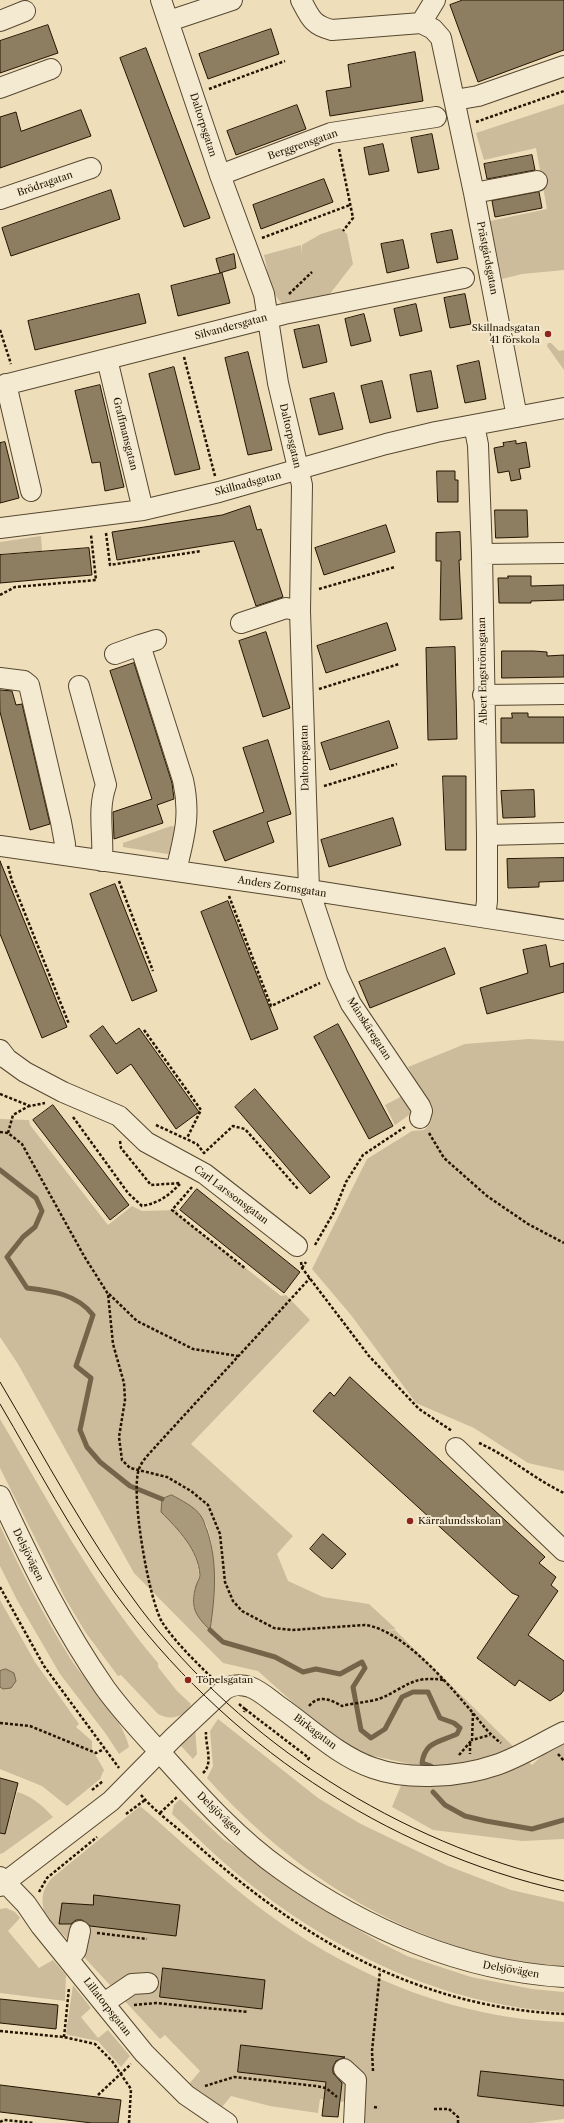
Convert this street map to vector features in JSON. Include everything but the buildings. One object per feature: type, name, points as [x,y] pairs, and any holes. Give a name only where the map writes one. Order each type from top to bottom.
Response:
[{"type":"street","name":"Daltorpsgatan","points":[[161,0],[244,245],[264,294],[276,316],[278,383],[302,485],[301,602],[309,890]]},
{"type":"street","points":[[169,21],[232,0]]},
{"type":"street","points":[[301,0],[310,18],[319,26],[332,30],[422,23],[435,0]]},
{"type":"street","points":[[0,22],[25,11]]},
{"type":"street","name":"Prästgårdsgatan","points":[[422,23],[433,29],[441,38],[474,193],[517,417]]},
{"type":"street","points":[[455,100],[478,96],[564,66]]},
{"type":"street","points":[[0,88],[51,69]]},
{"type":"street","name":"Berggrensgatan","points":[[220,176],[336,133],[436,117]]},
{"type":"street","name":"Brödragatan","points":[[0,199],[91,168]]},
{"type":"street","points":[[474,193],[537,181]]},
{"type":"street","name":"Silvandersgatan","points":[[7,384],[276,316],[464,278]]},
{"type":"street","name":"Graffmansgatan","points":[[107,359],[143,510]]},
{"type":"street","points":[[7,384],[31,491]]},
{"type":"street","name":"Skillnadsgatan","points":[[0,528],[143,510],[219,492],[386,444],[564,408]]},
{"type":"street","name":"Albert Engströmsgatan","points":[[474,425],[478,445],[482,554],[487,835],[487,901],[485,917]]},
{"type":"street","points":[[482,554],[564,553]]},
{"type":"street","points":[[241,622],[301,602]]},
{"type":"street","points":[[115,654],[148,642],[188,800],[188,819],[176,871]]},
{"type":"street","points":[[0,678],[24,681],[29,685],[61,822],[65,844],[64,855]]},
{"type":"street","points":[[79,686],[106,785],[101,798],[100,808],[103,850],[110,863]]},
{"type":"street","points":[[484,696],[564,694]]},
{"type":"street","points":[[487,835],[564,833]]},
{"type":"street","name":"Anders Zornsgatan","points":[[4,854],[64,855],[110,863],[309,890],[564,930]]},
{"type":"street","name":"Månskäregatan","points":[[309,890],[337,974],[351,1004],[420,1106],[422,1111],[420,1118]]},
{"type":"street","name":"Carl Larssonsgatan","points":[[0,1050],[7,1059],[25,1072],[63,1092],[119,1116],[146,1142],[206,1174],[307,1250]]},
{"type":"street","points":[[456,1440],[564,1551]]},
{"type":"street","name":"Delsjövägen","points":[[0,1496],[32,1564],[83,1654],[106,1689],[190,1786],[254,1847],[281,1870],[366,1921],[417,1944],[462,1960],[530,1974],[564,1977]]},
{"type":"street","name":"Birkagatan","points":[[160,1753],[174,1737],[224,1690],[233,1685],[241,1685],[258,1690],[334,1747],[374,1768],[405,1774],[442,1775],[476,1770],[496,1765],[519,1756],[564,1732]]},
{"type":"street","points":[[2,1882],[112,1801],[160,1753]]},
{"type":"street","name":"Lillatorpsgatan","points":[[2,1882],[26,1904],[41,1926],[74,1960],[108,2008],[144,2053],[186,2095],[227,2123]]},
{"type":"street","points":[[74,1960],[80,1930]]},
{"type":"street","points":[[108,2008],[132,1984],[148,1983]]},
{"type":"street","points":[[344,2069],[356,2080],[361,2118]]},
{"type":"path","points":[[207,90],[285,61]]},
{"type":"path","points":[[470,125],[564,91]]},
{"type":"path","points":[[336,133],[353,218],[343,231]]},
{"type":"path","points":[[244,245],[350,205]]},
{"type":"path","points":[[276,316],[284,299],[312,272]]},
{"type":"path","points":[[0,330],[7,384]]},
{"type":"path","points":[[183,351],[219,492]]},
{"type":"path","points":[[97,516],[110,565],[201,551]]},
{"type":"path","points":[[0,595],[15,587],[96,580],[97,516]]},
{"type":"path","points":[[301,602],[395,567]]},
{"type":"path","points":[[303,690],[314,690],[399,664]]},
{"type":"path","points":[[305,789],[317,788],[396,764]]},
{"type":"path","points":[[4,854],[12,881],[69,1024]]},
{"type":"path","points":[[110,863],[153,971]]},
{"type":"path","points":[[235,896],[229,896],[271,1006],[320,983]]},
{"type":"path","points":[[144,1030],[201,1110],[187,1138],[197,1144],[204,1153],[233,1126],[245,1129],[299,1190]]},
{"type":"path","points":[[0,1094],[30,1106]]},
{"type":"path","points":[[8,1133],[13,1115],[30,1106],[53,1102]]},
{"type":"path","points":[[69,1112],[128,1193],[142,1206],[156,1204],[170,1195],[180,1183]]},
{"type":"path","points":[[302,1268],[307,1250],[334,1212],[346,1182],[364,1154],[420,1118],[444,1158],[487,1196],[528,1224],[564,1243]]},
{"type":"path","points":[[0,1132],[8,1133],[22,1144],[84,1256],[108,1294],[137,1321],[193,1349],[238,1356]]},
{"type":"path","points":[[192,1186],[172,1210],[246,1269]]},
{"type":"path","points":[[302,1268],[307,1250]]},
{"type":"path","points":[[302,1268],[369,1356],[419,1409],[456,1440]]},
{"type":"path","points":[[307,1761],[309,1758],[276,1731],[244,1711],[179,1643],[162,1621],[154,1598],[142,1546],[137,1514],[138,1470],[157,1444],[310,1278]]},
{"type":"path","points":[[108,1294],[113,1344],[124,1383],[125,1400],[119,1448],[122,1460],[130,1468],[167,1477],[191,1491],[208,1505],[220,1534],[225,1582],[233,1602],[242,1611],[274,1628],[292,1630],[373,1626],[387,1632],[407,1647],[444,1680],[490,1735],[519,1756]]},
{"type":"path","points":[[476,1441],[495,1450],[547,1485],[564,1493]]},
{"type":"path","points":[[0,1587],[44,1666],[118,1767]]},
{"type":"path","points":[[310,1704],[317,1700],[328,1698],[342,1706],[379,1699],[414,1681],[429,1678],[444,1680]]},
{"type":"path","points":[[473,1713],[472,1740],[490,1735]]},
{"type":"path","points":[[0,1723],[30,1726],[96,1753],[104,1749]]},
{"type":"path","points":[[120,1819],[145,1800],[230,1874],[265,1901],[322,1938],[380,1971],[456,1997],[511,2009],[564,2014]]},
{"type":"path","points":[[26,1904],[38,1898],[47,1878],[101,1834]]},
{"type":"path","points":[[64,2037],[74,1960],[90,1932],[147,1939]]},
{"type":"path","points":[[374,2076],[372,2051],[380,1971]]},
{"type":"path","points":[[108,2008],[156,2002],[248,2012]]},
{"type":"path","points":[[0,2031],[64,2037],[95,2044],[112,2061],[131,2089],[129,2123]]},
{"type":"path","points":[[98,2095],[135,2060]]},
{"type":"path","points":[[186,2095],[192,2090],[234,2077],[326,2088],[361,2118],[374,2107],[374,2100]]},
{"type":"path","points":[[374,2107],[379,2108]]},
{"type":"path","points":[[434,2108],[449,2109],[458,2116],[458,2123]]},
{"type":"path","points":[[0,2122],[4,2120],[34,2123]]},
{"type":"shaded area","points":[[564,104],[564,270],[522,274],[502,279],[490,221],[547,209],[536,148],[484,160],[476,133]]},
{"type":"shaded area","points":[[340,228],[347,234],[353,264],[329,295],[285,305],[276,296],[270,283],[264,255],[301,245],[301,254],[302,245],[321,234]]},
{"type":"shaded area","points":[[548,343],[551,343],[559,351],[564,350],[564,370],[547,346]]},
{"type":"shaded area","points":[[41,536],[42,551],[0,554],[0,542]]},
{"type":"shaded area","points":[[171,826],[176,827],[174,855],[123,847],[123,843]]},
{"type":"shaded area","points":[[529,1039],[564,1041],[564,1471],[528,1463],[474,1428],[416,1403],[351,1315],[312,1269],[367,1159],[412,1131],[424,1130],[429,1126],[431,1115],[429,1108],[408,1067],[465,1044]]},
{"type":"shaded area","points":[[404,1095],[416,1110],[395,1125],[385,1105]]},
{"type":"shaded area","points":[[0,1119],[29,1120],[30,1125],[108,1225],[132,1206],[142,1211],[178,1210],[177,1214],[281,1296],[286,1295],[310,1320],[191,1444],[293,1536],[277,1554],[288,1581],[323,1597],[369,1604],[396,1629],[377,1632],[395,1630],[532,1765],[547,1751],[564,1743],[564,1839],[522,1841],[433,1830],[392,1807],[410,1764],[346,1750],[258,1671],[223,1663],[134,1573],[18,1364],[0,1337]],"holes":[[[172,1495],[199,1513],[207,1528],[211,1541],[214,1588],[210,1630],[195,1611],[194,1607],[193,1596],[199,1580],[198,1565],[195,1556],[180,1532],[161,1512]]]},
{"type":"shaded area","points":[[0,1419],[93,1575],[135,1635],[158,1663],[158,1667],[177,1691],[191,1704],[181,1715],[168,1717],[158,1714],[121,1675],[118,1676],[86,1633],[65,1598],[0,1468]]},
{"type":"shaded area","points":[[172,1495],[188,1504],[198,1512],[204,1521],[207,1530],[213,1555],[214,1567],[214,1592],[210,1630],[197,1615],[195,1610],[194,1593],[200,1575],[195,1557],[186,1540],[161,1512],[162,1499]]},
{"type":"shaded area","points":[[0,1526],[33,1593],[60,1642],[77,1669],[104,1701],[125,1735],[129,1747],[119,1754],[106,1734],[60,1674],[17,1600],[0,1566]]},
{"type":"shaded area","points":[[0,1600],[35,1662],[79,1724],[76,1727],[92,1741],[92,1749],[104,1770],[100,1779],[67,1806],[42,1786],[0,1769]]},
{"type":"shaded area","points":[[6,1669],[14,1673],[16,1681],[11,1688],[3,1689],[0,1687],[0,1671]]},
{"type":"shaded area","points":[[218,1719],[318,1798],[359,1823],[448,1866],[511,1890],[564,1902],[564,1967],[512,1960],[462,1948],[414,1930],[368,1908],[324,1881],[282,1850],[243,1816],[207,1778],[213,1766],[210,1731]]},
{"type":"shaded area","points":[[195,1728],[197,1754],[193,1759],[181,1746],[180,1742]]},
{"type":"shaded area","points":[[17,1792],[28,1796],[37,1802],[53,1817],[0,1854],[0,1814],[11,1816]]},
{"type":"shaded area","points":[[180,1799],[224,1840],[254,1859],[287,1885],[322,1909],[381,1943],[407,1956],[471,1977],[532,1989],[564,1992],[564,2012],[519,2007],[474,1998],[431,1985],[389,1969],[348,1949],[308,1926],[271,1900],[219,1858],[172,1814],[174,1805]]},
{"type":"shaded area","points":[[140,1806],[257,1906],[307,1941],[341,1960],[412,1992],[449,2004],[487,2013],[525,2019],[564,2022],[564,2119],[532,2123],[360,2123],[353,2103],[320,2099],[318,2113],[270,2106],[231,2096],[222,2107],[189,2084],[200,2071],[165,2035],[160,2039],[45,1915],[43,1895],[52,1878]]},
{"type":"shaded area","points":[[6,1908],[15,1912],[20,1918],[8,1931],[39,1968],[53,1960],[66,1975],[65,2001],[0,1993],[0,1909]]},
{"type":"shaded area","points":[[73,1985],[91,2008],[81,2017],[98,2038],[108,2030],[130,2056],[121,2067],[98,2041],[68,2035],[66,2033]]},
{"type":"waterway","points":[[0,1170],[36,1198],[42,1211],[35,1227],[23,1237],[7,1257],[27,1288],[55,1292],[72,1298],[87,1308],[93,1315],[76,1366],[91,1378],[80,1430],[87,1447],[100,1462],[130,1486],[162,1499]]},
{"type":"waterway","points":[[210,1630],[223,1642],[275,1657],[303,1672],[316,1669],[340,1674],[362,1662],[365,1668],[353,1687],[361,1730],[371,1738],[385,1729],[402,1697],[413,1692],[428,1692],[440,1718],[454,1723],[460,1728],[457,1734],[434,1743],[426,1750],[422,1763],[431,1766]]},
{"type":"waterway","points":[[433,1792],[445,1805],[465,1816],[486,1821],[532,1829],[564,1820]]},
{"type":"tram line","points":[[0,1382],[84,1526],[140,1608],[181,1657],[226,1703],[276,1744],[329,1781],[384,1813],[443,1841],[503,1864],[564,1881]]},
{"type":"tram line","points":[[0,1404],[69,1523],[115,1593],[158,1647],[206,1697],[257,1742],[312,1782],[371,1818],[433,1848],[497,1873],[564,1891]]},
{"type":"place","name":"Skillnadsgatan 41 förskola","points":[[548,334]]},
{"type":"place","name":"Kärralundsskolan","points":[[410,1521]]},
{"type":"place","name":"Töpelsgatan","points":[[188,1680]]}]
